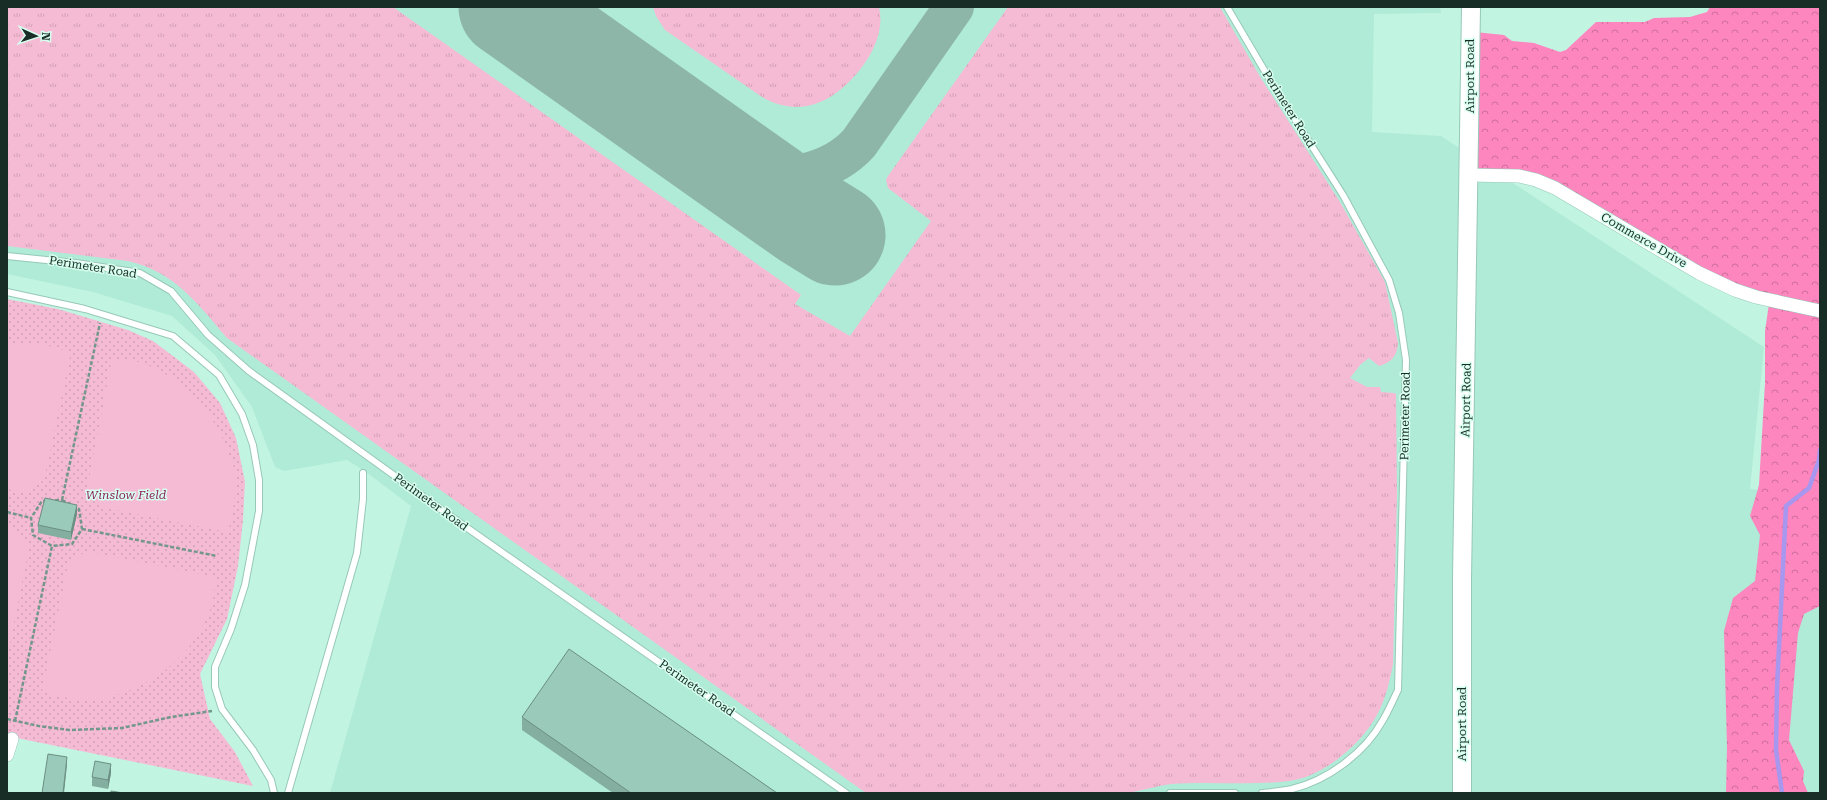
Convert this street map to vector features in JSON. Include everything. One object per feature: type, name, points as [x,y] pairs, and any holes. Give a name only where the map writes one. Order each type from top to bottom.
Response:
[{"type":"main road","name":"Airport Road","points":[[1462,793],[1462,579],[1471,7]]},
{"type":"street","name":"Commerce Drive","points":[[1469,175],[1519,176],[1536,180],[1555,188],[1699,273],[1735,290],[1756,297],[1820,311]]},
{"type":"street","points":[[7,755],[12,738]]},
{"type":"lane","name":"Perimeter Road","points":[[1227,7],[1273,85],[1343,195],[1389,280],[1399,313],[1406,360],[1398,690],[1383,721],[1364,745],[1344,764],[1319,779],[1292,789],[1262,793]]},
{"type":"lane","name":"Perimeter Road","points":[[7,256],[76,263],[140,273],[171,291],[208,335],[250,371],[463,525],[846,793]]},
{"type":"lane","points":[[7,292],[102,314],[173,336],[219,375],[242,414],[253,445],[259,480],[259,511],[245,585],[231,629],[214,667],[215,687],[222,709],[254,750],[271,780],[274,793]]},
{"type":"lane","points":[[288,793],[357,553],[363,499],[363,473]]},
{"type":"lane","points":[[1170,793],[1235,793]]},
{"type":"path","points":[[62,500],[102,314]]},
{"type":"path","points":[[62,500],[79,509],[82,529],[72,544],[52,546],[33,535],[31,518],[42,501],[62,500]]},
{"type":"path","points":[[7,512],[31,518]]},
{"type":"path","points":[[82,529],[217,556]]},
{"type":"path","points":[[16,721],[52,546]]},
{"type":"path","points":[[7,719],[69,730],[122,728],[171,717],[222,709]]},
{"type":"shaded area","points":[[7,7],[1440,7],[1441,13],[1374,14],[1372,132],[1441,136],[1764,347],[1750,489],[1820,497],[1820,793],[330,793],[411,506],[366,472],[347,460],[284,471],[275,467],[252,407],[215,355],[172,316],[93,292],[7,274]]},
{"type":"green space","points":[[7,7],[393,7],[801,295],[795,304],[850,336],[931,221],[888,188],[886,180],[1008,7],[1220,7],[1259,75],[1340,202],[1385,282],[1398,343],[1395,355],[1387,363],[1379,366],[1369,358],[1361,364],[1350,378],[1367,387],[1380,387],[1381,392],[1396,394],[1397,494],[1393,664],[1389,683],[1378,713],[1363,736],[1341,757],[1315,773],[1289,781],[1260,783],[1171,784],[1129,793],[866,793],[227,338],[195,301],[172,281],[145,266],[128,261],[7,246]]},
{"type":"green space","points":[[653,7],[879,7],[880,23],[877,38],[871,53],[852,79],[830,97],[818,103],[791,107],[777,104],[762,97],[665,30],[656,16]]},
{"type":"green space","points":[[1710,7],[1820,7],[1820,606],[1804,614],[1798,633],[1789,740],[1804,771],[1803,781],[1808,793],[1726,793],[1727,747],[1724,631],[1733,598],[1755,581],[1760,535],[1750,516],[1759,485],[1765,383],[1765,331],[1769,304],[1738,291],[1541,182],[1471,176],[1475,32],[1504,35],[1512,41],[1534,43],[1560,52],[1566,50],[1596,22],[1645,22],[1654,18],[1690,17],[1707,12]]},
{"type":"green space","name":"Winslow Field","points":[[7,299],[58,309],[128,330],[153,341],[194,372],[220,403],[236,438],[245,482],[243,520],[238,566],[227,619],[200,674],[210,719],[235,752],[253,786],[7,736]]},
{"type":"green space","points":[[7,345],[45,345],[71,352],[44,480],[25,493],[7,489]]},
{"type":"green space","points":[[112,358],[142,363],[171,377],[195,398],[214,423],[222,437],[235,472],[234,502],[228,532],[100,507],[87,489]]},
{"type":"green space","points":[[7,527],[15,529],[29,548],[7,658]]},
{"type":"green space","points":[[86,551],[216,577],[214,596],[205,622],[197,636],[177,660],[151,680],[102,700],[80,700],[42,692],[68,564]]},
{"type":"building","points":[[45,498],[77,505],[71,532],[38,525]]},
{"type":"building","points":[[569,649],[777,793],[631,793],[522,717]]},
{"type":"building","points":[[48,754],[67,757],[63,793],[42,793]]},
{"type":"building","points":[[95,761],[111,764],[108,780],[92,777]]},
{"type":"building","points":[[111,791],[123,793],[111,793]]},
{"type":"waterway","points":[[1782,793],[1776,750],[1777,688],[1786,506],[1809,488],[1819,460],[1820,450]]},
{"type":"taxiway","points":[[748,176],[778,177],[808,173],[835,162],[848,153],[859,143],[954,7]]},
{"type":"runway","points":[[509,7],[806,217],[835,235]]}]
